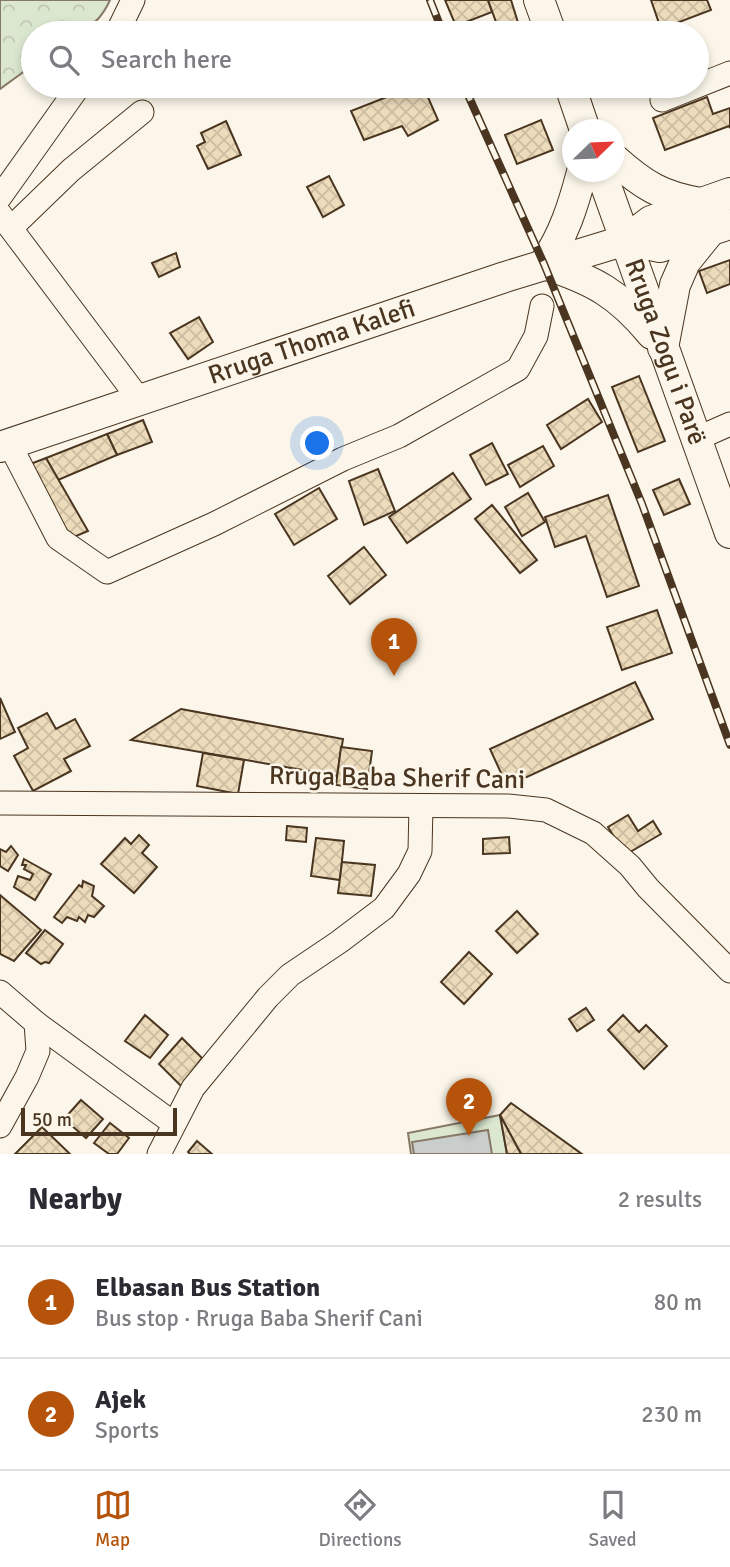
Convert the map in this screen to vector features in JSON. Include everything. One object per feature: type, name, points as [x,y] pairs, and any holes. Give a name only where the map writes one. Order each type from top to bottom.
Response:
[{"type":"main road","points":[[539,0],[547,21]]},
{"type":"main road","points":[[574,98],[581,119]]},
{"type":"main road","points":[[625,168],[642,183],[657,191],[701,203]]},
{"type":"main road","points":[[580,182],[572,212],[561,239],[544,264],[574,273],[604,288],[631,309],[663,348]]},
{"type":"main road","name":"Rruga Zogu i Parë","points":[[605,182],[730,533]]},
{"type":"main road","name":"Rruga Thoma Kalefi","points":[[4,445],[544,264],[626,240],[651,221],[730,193]]},
{"type":"main road","points":[[663,348],[675,285],[685,262],[720,228]]},
{"type":"main road","name":"Rruga Thoma Kalefi","points":[[626,240],[660,247],[720,228]]},
{"type":"street","points":[[123,21],[133,0]]},
{"type":"street","points":[[709,81],[730,73]]},
{"type":"street","points":[[0,197],[70,98]]},
{"type":"street","points":[[662,100],[667,98]]},
{"type":"street","points":[[139,399],[5,221],[142,111]]},
{"type":"street","points":[[4,445],[58,538],[107,572],[214,524],[342,459],[400,436],[518,369],[536,336],[542,306]]},
{"type":"street","points":[[696,439],[730,424]]},
{"type":"street","name":"Rruga Baba Sherif Cani","points":[[0,803],[508,806],[546,810],[593,833],[630,866],[730,971]]},
{"type":"street","points":[[159,1154],[193,1088],[268,997],[290,975],[384,908],[409,874],[420,851],[421,806]]},
{"type":"street","points":[[0,992],[36,1023],[173,1123]]},
{"type":"street","points":[[0,1126],[38,1051],[36,1023]]},
{"type":"green space","points":[[0,0],[110,0],[96,21],[21,21],[21,74],[0,89]]},
{"type":"green space","points":[[500,1115],[507,1154],[411,1154],[408,1133]]},
{"type":"shaded area","points":[[488,1130],[492,1154],[414,1154],[412,1142]]},
{"type":"building","points":[[445,0],[488,0],[492,12],[469,21],[454,21]]},
{"type":"building","points":[[488,0],[511,0],[518,21],[496,21]]},
{"type":"building","points":[[651,0],[707,0],[711,10],[682,21],[658,21]]},
{"type":"building","points":[[384,98],[428,98],[438,120],[408,136],[402,126],[364,140],[351,111]]},
{"type":"building","points":[[707,98],[713,114],[730,108],[730,128],[729,126],[665,150],[653,118]]},
{"type":"building","points":[[541,120],[553,150],[517,164],[505,135]]},
{"type":"building","points":[[226,121],[241,155],[208,169],[197,146],[205,142],[201,133]]},
{"type":"building","points":[[329,176],[344,205],[323,217],[307,187]]},
{"type":"building","points":[[176,253],[180,267],[159,277],[152,263]]},
{"type":"building","points":[[730,260],[730,284],[707,293],[699,271]]},
{"type":"building","points":[[199,317],[213,342],[188,359],[170,333]]},
{"type":"building","points":[[639,376],[665,441],[638,452],[612,387]]},
{"type":"building","points":[[588,399],[602,422],[561,449],[547,425]]},
{"type":"building","points":[[143,420],[152,442],[117,455],[107,434]]},
{"type":"building","points":[[107,434],[117,455],[58,480],[46,458]]},
{"type":"building","points":[[492,443],[508,474],[486,485],[470,455]]},
{"type":"building","points":[[543,446],[554,466],[520,487],[508,465]]},
{"type":"building","points":[[46,458],[88,531],[69,539],[25,466]]},
{"type":"building","points":[[378,469],[395,511],[364,525],[349,481]]},
{"type":"building","points":[[453,473],[471,499],[407,543],[389,517]]},
{"type":"building","points":[[679,479],[690,504],[664,515],[653,490]]},
{"type":"building","points":[[319,488],[337,519],[294,545],[275,514]]},
{"type":"building","points":[[528,493],[545,522],[522,536],[505,507]]},
{"type":"building","points":[[608,495],[639,586],[607,597],[586,536],[555,547],[545,517]]},
{"type":"building","points":[[492,505],[537,560],[520,573],[475,519]]},
{"type":"building","points":[[364,547],[386,575],[350,604],[328,576]]},
{"type":"building","points":[[657,610],[672,653],[622,670],[607,627]]},
{"type":"building","points":[[635,682],[653,719],[507,786],[490,749]]},
{"type":"building","points":[[0,698],[15,732],[0,739]]},
{"type":"building","points":[[181,709],[343,739],[337,776],[131,740]]},
{"type":"building","points":[[47,713],[56,729],[75,719],[90,746],[64,759],[71,771],[33,791],[14,756],[28,748],[18,728]]},
{"type":"building","points":[[341,747],[372,751],[367,789],[336,785]]},
{"type":"building","points":[[203,753],[244,760],[238,794],[197,786]]},
{"type":"building","points":[[628,815],[638,831],[653,821],[661,834],[625,855],[608,827]]},
{"type":"building","points":[[287,826],[307,828],[306,842],[286,840]]},
{"type":"building","points":[[139,835],[149,845],[142,853],[157,867],[134,893],[101,864],[125,838],[131,844]]},
{"type":"building","points":[[509,837],[510,853],[483,854],[483,839]]},
{"type":"building","points":[[316,838],[344,841],[340,880],[311,876]]},
{"type":"building","points":[[11,846],[18,855],[8,871],[0,866],[0,849],[6,852]]},
{"type":"building","points":[[24,859],[51,874],[35,900],[14,887],[18,876],[30,880],[33,874],[24,869]]},
{"type":"building","points":[[342,862],[375,865],[371,896],[338,893]]},
{"type":"building","points":[[83,881],[94,886],[92,896],[104,906],[94,917],[88,915],[85,922],[79,917],[77,921],[67,917],[62,923],[54,917],[79,885],[82,887]]},
{"type":"building","points":[[0,895],[41,930],[14,961],[0,954]]},
{"type":"building","points":[[517,911],[538,934],[517,953],[496,931]]},
{"type":"building","points":[[45,930],[63,944],[49,963],[41,964],[26,953]]},
{"type":"building","points":[[469,952],[492,974],[464,1004],[441,982]]},
{"type":"building","points":[[586,1008],[594,1020],[577,1031],[569,1019]]},
{"type":"building","points":[[145,1015],[168,1035],[150,1058],[125,1041]]},
{"type":"building","points":[[623,1015],[639,1032],[646,1025],[667,1046],[644,1069],[608,1030]]},
{"type":"building","points":[[182,1038],[202,1058],[181,1086],[159,1064]]},
{"type":"building","points":[[81,1100],[103,1119],[86,1138],[64,1119]]},
{"type":"building","points":[[511,1103],[582,1154],[521,1154],[500,1115]]},
{"type":"building","points":[[500,1115],[521,1154],[507,1154]]},
{"type":"building","points":[[110,1123],[129,1138],[117,1154],[109,1154],[94,1143]]},
{"type":"building","points":[[42,1127],[70,1154],[15,1154]]},
{"type":"building","points":[[197,1141],[212,1154],[190,1154],[188,1152]]},
{"type":"railway","points":[[430,0],[438,21]]},
{"type":"railway","points":[[469,98],[544,264],[642,504],[730,745]]},
{"type":"place","name":"Elbasan Bus Station","points":[[394,676]]},
{"type":"place","name":"Ajek","points":[[469,1136]]}]
